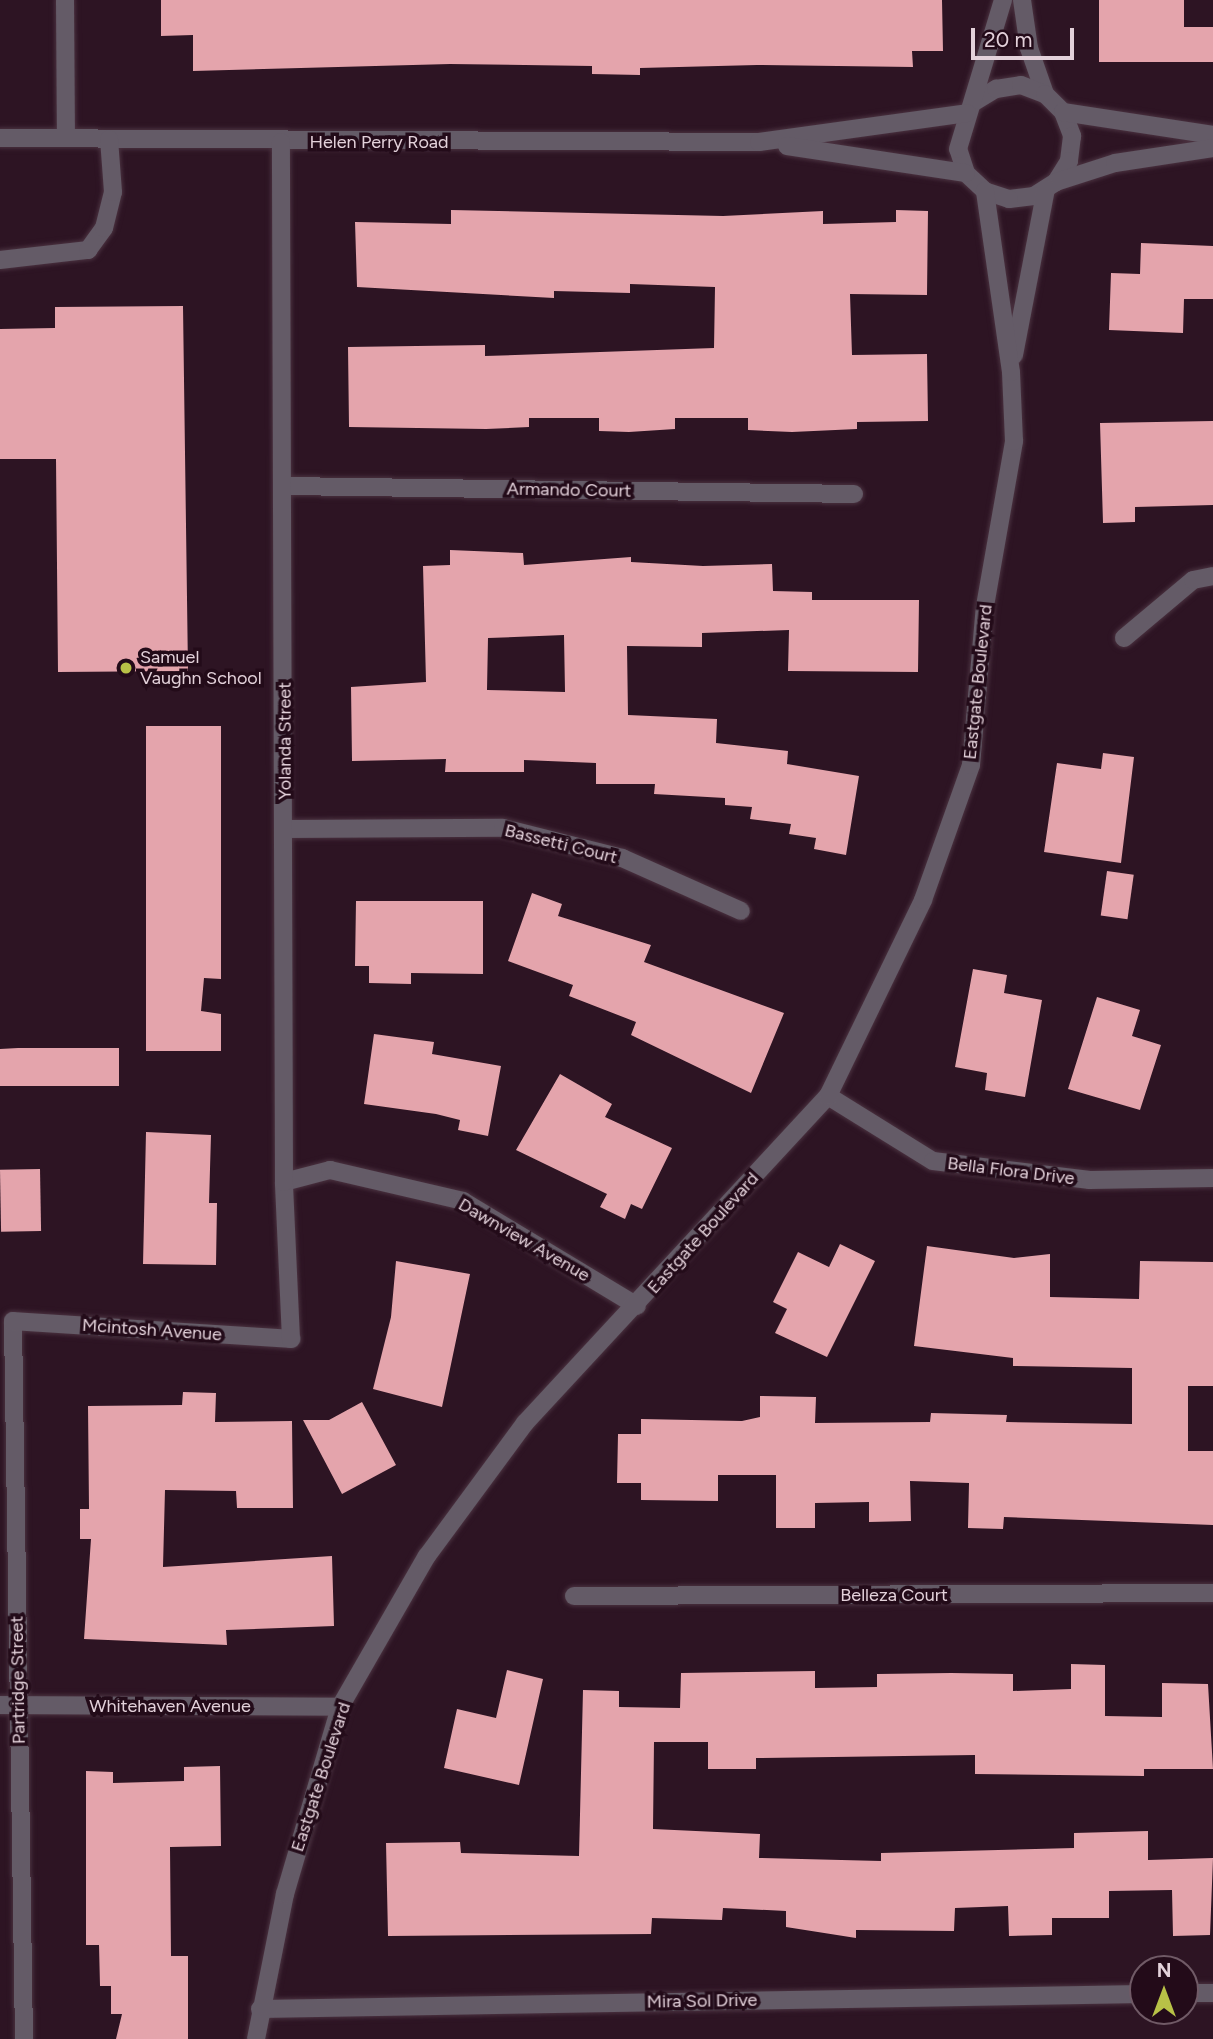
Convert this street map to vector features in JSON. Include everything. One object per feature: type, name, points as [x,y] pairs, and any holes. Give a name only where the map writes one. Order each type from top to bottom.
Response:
[{"type":"street","points":[[65,0],[66,138]]},
{"type":"street","points":[[1003,0],[958,149],[966,173],[985,191],[1009,199],[1115,163],[1213,148]]},
{"type":"street","points":[[1022,0],[1029,48],[1045,94]]},
{"type":"street","points":[[971,107],[996,89],[1021,85],[1045,94],[1063,112],[1072,136],[1069,161],[1051,185]]},
{"type":"street","name":"Helen Perry Road","points":[[759,142],[971,107]]},
{"type":"street","points":[[1063,112],[1213,135]]},
{"type":"street","name":"Helen Perry Road","points":[[0,138],[281,142],[759,142],[966,173]]},
{"type":"street","points":[[0,260],[88,250],[104,228],[113,192],[109,139]]},
{"type":"street","name":"Yolanda Street","points":[[281,142],[286,829],[284,1182],[291,1339]]},
{"type":"street","name":"Eastgate Boulevard","points":[[1011,372],[1051,185]]},
{"type":"street","name":"Eastgate Boulevard","points":[[256,2039],[285,1894],[340,1707],[427,1556],[517,1434],[828,1096],[923,900],[971,765],[985,606],[1014,441],[1011,372],[985,191]]},
{"type":"street","name":"Armando Court","points":[[284,486],[854,494]]},
{"type":"street","points":[[1125,638],[1194,580],[1213,576]]},
{"type":"street","name":"Bassetti Court","points":[[286,829],[503,828],[622,858],[741,911]]},
{"type":"street","name":"Bella Flora Drive","points":[[828,1096],[933,1161],[1090,1181],[1213,1178]]},
{"type":"street","name":"Dawnview Avenue","points":[[284,1182],[330,1170],[463,1201],[637,1306]]},
{"type":"street","name":"Mcintosh Avenue","points":[[13,1321],[291,1339]]},
{"type":"street","name":"Partridge Street","points":[[13,1321],[24,2039]]},
{"type":"street","name":"Belleza Court","points":[[574,1596],[1213,1593]]},
{"type":"street","name":"Whitehaven Avenue","points":[[0,1705],[340,1707]]},
{"type":"street","name":"Mira Sol Drive","points":[[260,2009],[1129,1994]]},
{"type":"building","points":[[161,0],[942,0],[943,51],[912,51],[913,67],[757,65],[640,68],[640,75],[592,74],[592,66],[450,64],[193,71],[193,35],[161,36]]},
{"type":"building","points":[[1099,0],[1184,0],[1184,27],[1213,27],[1213,62],[1099,62]]},
{"type":"building","points":[[451,210],[723,216],[823,211],[823,224],[896,222],[896,210],[928,211],[927,295],[850,294],[852,355],[927,354],[928,421],[857,422],[857,429],[792,432],[748,430],[748,418],[675,418],[675,429],[629,432],[599,431],[599,418],[529,418],[529,427],[486,429],[349,427],[348,347],[485,345],[485,356],[714,348],[715,287],[630,284],[630,293],[554,291],[554,298],[357,287],[355,222],[451,224]]},
{"type":"building","points":[[1141,243],[1213,246],[1213,299],[1184,299],[1183,333],[1109,330],[1111,273],[1140,274]]},
{"type":"building","points":[[183,306],[188,671],[58,672],[56,459],[0,459],[0,329],[55,328],[55,307]]},
{"type":"building","points":[[1213,421],[1213,505],[1135,507],[1135,522],[1103,523],[1100,423]]},
{"type":"building","points":[[450,550],[523,553],[524,565],[631,557],[631,562],[703,566],[772,564],[773,591],[812,592],[812,600],[919,600],[918,672],[788,671],[789,630],[702,633],[702,647],[627,646],[628,715],[717,719],[716,743],[788,751],[787,764],[859,776],[846,855],[814,849],[816,838],[789,834],[791,824],[750,819],[752,807],[725,805],[725,798],[654,794],[655,784],[596,784],[596,763],[524,760],[524,772],[445,772],[446,759],[352,761],[351,687],[426,682],[423,566],[450,565]],"holes":[[[564,635],[565,692],[487,690],[488,638]]]},
{"type":"building","points":[[146,726],[221,726],[221,979],[204,978],[201,1011],[221,1014],[221,1051],[146,1051]]},
{"type":"building","points":[[1103,753],[1134,757],[1121,863],[1044,852],[1057,763],[1101,769]]},
{"type":"building","points":[[1107,871],[1134,875],[1127,919],[1101,916]]},
{"type":"building","points":[[532,893],[562,904],[558,916],[651,945],[644,962],[784,1013],[751,1093],[631,1035],[636,1022],[569,996],[573,985],[508,961]]},
{"type":"building","points":[[356,901],[483,901],[483,974],[411,973],[411,984],[369,983],[369,966],[355,966]]},
{"type":"building","points":[[973,969],[1007,975],[1004,993],[1042,1000],[1025,1097],[985,1090],[987,1073],[955,1067]]},
{"type":"building","points":[[1097,997],[1140,1010],[1132,1036],[1161,1045],[1140,1110],[1068,1089]]},
{"type":"building","points":[[374,1034],[434,1042],[432,1054],[501,1066],[488,1136],[458,1130],[460,1120],[364,1104]]},
{"type":"building","points":[[119,1048],[119,1086],[0,1086],[0,1049]]},
{"type":"building","points":[[560,1074],[612,1104],[605,1117],[672,1148],[642,1209],[631,1204],[625,1219],[600,1207],[607,1194],[516,1150]]},
{"type":"building","points":[[146,1132],[211,1135],[209,1203],[217,1203],[216,1265],[143,1264]]},
{"type":"building","points":[[40,1169],[41,1231],[1,1232],[0,1170]]},
{"type":"building","points":[[840,1244],[875,1261],[827,1357],[775,1333],[787,1309],[773,1302],[798,1252],[829,1267]]},
{"type":"building","points":[[927,1246],[1014,1258],[1050,1254],[1050,1297],[1139,1299],[1140,1261],[1213,1262],[1213,1386],[1188,1386],[1188,1451],[1213,1451],[1213,1525],[1004,1517],[1003,1529],[968,1528],[969,1483],[910,1481],[911,1521],[869,1522],[869,1502],[815,1503],[815,1528],[776,1528],[776,1475],[718,1475],[718,1501],[641,1500],[641,1483],[617,1483],[618,1434],[641,1434],[641,1419],[742,1421],[760,1417],[760,1396],[816,1397],[815,1423],[930,1422],[931,1413],[1007,1415],[1006,1422],[1132,1424],[1132,1368],[1013,1366],[1013,1358],[914,1346]]},
{"type":"building","points":[[396,1261],[470,1274],[442,1407],[373,1389],[391,1317]]},
{"type":"building","points":[[183,1392],[216,1393],[215,1422],[292,1421],[293,1508],[237,1508],[236,1491],[165,1490],[163,1567],[332,1556],[334,1626],[226,1630],[227,1645],[84,1639],[91,1539],[80,1539],[80,1509],[89,1509],[88,1406],[182,1405]]},
{"type":"building","points":[[362,1402],[396,1465],[342,1494],[303,1420],[329,1420]]},
{"type":"building","points":[[1071,1664],[1105,1665],[1105,1716],[1162,1717],[1162,1683],[1208,1684],[1213,1769],[1144,1769],[1144,1776],[975,1774],[975,1755],[756,1758],[756,1769],[708,1769],[708,1742],[654,1742],[653,1829],[760,1834],[759,1858],[881,1861],[881,1853],[1074,1848],[1074,1833],[1148,1831],[1148,1860],[1213,1858],[1210,1935],[1173,1936],[1172,1890],[1109,1891],[1109,1918],[1052,1918],[1052,1935],[1009,1936],[1008,1906],[955,1908],[954,1931],[856,1930],[856,1938],[786,1927],[786,1911],[723,1908],[722,1920],[652,1918],[651,1934],[388,1936],[386,1843],[460,1842],[461,1853],[579,1856],[583,1690],[619,1691],[619,1707],[680,1708],[681,1673],[815,1671],[815,1688],[877,1687],[877,1674],[951,1673],[1013,1674],[1013,1691],[1071,1689]]},
{"type":"building","points":[[507,1670],[543,1679],[519,1785],[444,1768],[457,1709],[496,1718]]},
{"type":"building","points":[[220,1766],[221,1846],[170,1847],[171,1956],[188,1956],[188,2039],[116,2039],[122,2014],[111,2014],[111,1986],[100,1986],[99,1945],[86,1945],[86,1771],[113,1772],[113,1783],[184,1781],[184,1767]]},
{"type":"place","name":"Samuel Vaughn School","points":[[126,668]]}]
